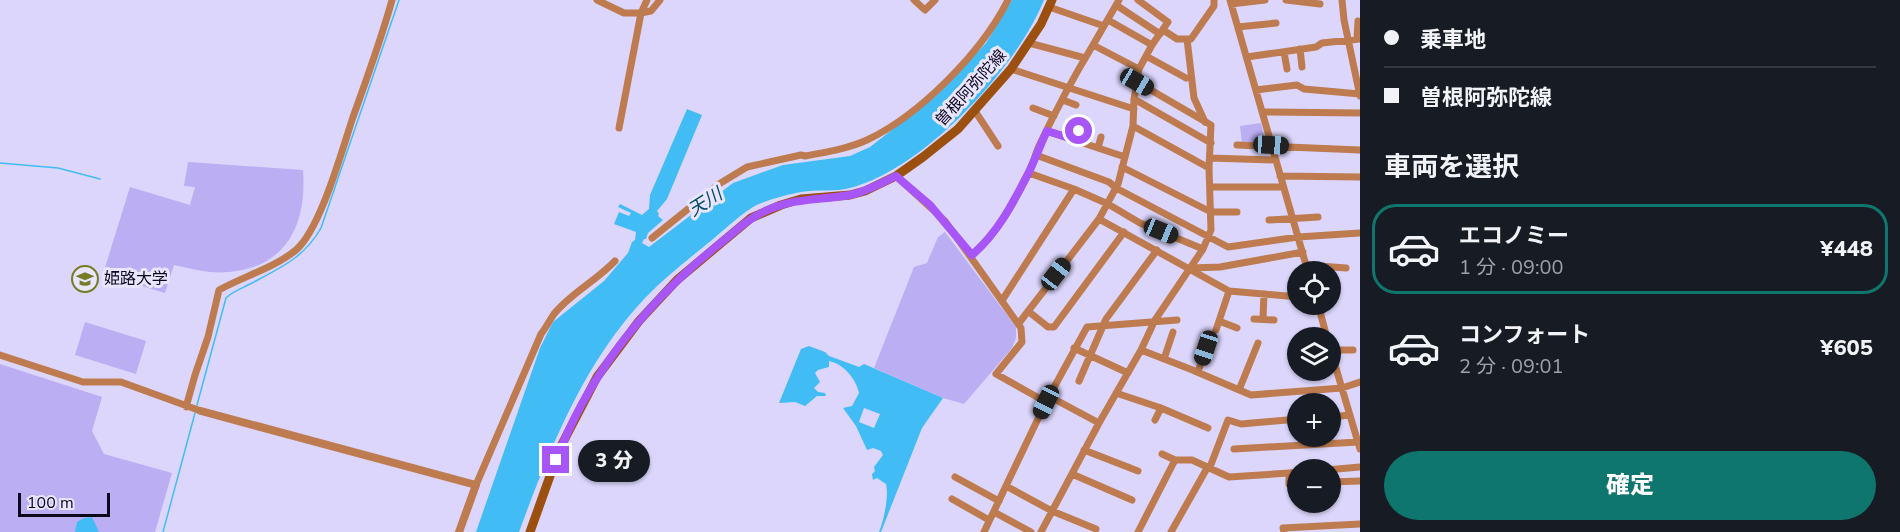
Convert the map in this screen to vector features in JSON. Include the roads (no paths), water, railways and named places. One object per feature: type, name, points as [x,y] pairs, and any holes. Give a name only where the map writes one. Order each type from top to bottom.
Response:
[{"type":"main road","name":"曽根阿弥陀線","points":[[530,532],[560,448],[597,376],[639,321],[677,280],[751,218],[781,205],[801,200],[850,195],[865,191],[896,176],[943,141],[975,111],[1011,69],[1029,43],[1050,4]]},
{"type":"street","points":[[186,407],[208,338],[219,290],[277,263],[296,249],[304,240],[325,201],[392,0]]},
{"type":"street","points":[[597,0],[624,13],[651,11],[660,0]]},
{"type":"street","points":[[619,128],[641,13],[646,0]]},
{"type":"street","points":[[914,0],[925,10],[935,0]]},
{"type":"street","points":[[652,238],[719,184],[747,167],[846,148],[888,129],[951,77],[988,34],[1008,0]]},
{"type":"street","points":[[1018,323],[1100,219],[1116,188],[1133,126],[1138,69],[1168,22],[1138,0]]},
{"type":"street","points":[[972,255],[1000,225],[1029,173],[1054,116],[1118,2],[1161,32],[1177,39],[1191,39],[1214,6],[1214,0]]},
{"type":"street","points":[[1265,0],[1230,2],[1306,261]]},
{"type":"street","points":[[1286,0],[1320,4]]},
{"type":"street","points":[[1256,90],[1297,85],[1304,89],[1360,95],[1342,0]]},
{"type":"street","points":[[1050,4],[1106,23],[1152,45]]},
{"type":"street","points":[[1247,57],[1359,39],[1358,21]]},
{"type":"street","points":[[1238,27],[1276,23]]},
{"type":"street","points":[[1187,39],[1194,98],[1205,122]]},
{"type":"street","points":[[1029,43],[1085,58]]},
{"type":"street","points":[[1093,45],[1138,69]]},
{"type":"street","points":[[1300,49],[1302,67]]},
{"type":"street","points":[[1284,52],[1287,69]]},
{"type":"street","points":[[1146,56],[1185,78]]},
{"type":"street","points":[[1011,69],[1134,109]]},
{"type":"street","points":[[1041,532],[1084,450],[1141,350],[1155,320],[1203,249],[1211,230],[1210,125],[1137,82]]},
{"type":"street","points":[[1134,99],[1210,143]]},
{"type":"street","points":[[1063,100],[1076,105]]},
{"type":"street","points":[[1033,108],[1054,116]]},
{"type":"street","points":[[975,111],[998,146]]},
{"type":"street","points":[[1262,112],[1360,113]]},
{"type":"street","points":[[1133,126],[1209,168]]},
{"type":"street","points":[[1047,131],[1125,157]]},
{"type":"street","points":[[1076,140],[1079,131]]},
{"type":"street","points":[[1098,148],[1101,137]]},
{"type":"street","points":[[1237,145],[1360,150]]},
{"type":"street","points":[[1036,155],[1109,182],[1116,188],[1228,247],[1298,237],[1360,233]]},
{"type":"street","points":[[1210,158],[1276,160]]},
{"type":"street","points":[[1122,167],[1211,212],[1237,212]]},
{"type":"street","points":[[1029,173],[1074,189],[1140,223],[1203,249]]},
{"type":"street","points":[[896,176],[938,213],[972,255],[1022,328],[1022,342],[996,374],[1046,402]]},
{"type":"street","points":[[1280,176],[1360,177]]},
{"type":"street","points":[[1211,187],[1283,187]]},
{"type":"street","points":[[1003,299],[1074,189]]},
{"type":"street","points":[[1269,220],[1318,217]]},
{"type":"street","points":[[1100,219],[1229,291],[1287,296]]},
{"type":"street","points":[[1028,311],[1048,327],[1054,327],[1124,232]]},
{"type":"street","points":[[1078,381],[1107,319],[1157,250]]},
{"type":"street","points":[[1191,268],[1220,267],[1303,252]]},
{"type":"street","points":[[459,532],[476,485],[541,334],[555,314],[602,275],[615,261]]},
{"type":"street","points":[[1341,269],[1346,268]]},
{"type":"street","points":[[1216,330],[1229,291]]},
{"type":"street","points":[[1263,319],[1264,294]]},
{"type":"street","points":[[1254,319],[1274,320]]},
{"type":"street","points":[[984,532],[1046,402],[1086,327],[1178,320]]},
{"type":"street","points":[[1219,321],[1237,328]]},
{"type":"street","points":[[1164,359],[1173,332]]},
{"type":"street","points":[[1239,390],[1258,343]]},
{"type":"street","points":[[1074,348],[1128,373]]},
{"type":"street","points":[[1198,372],[1206,348]]},
{"type":"street","points":[[1341,349],[1353,350]]},
{"type":"street","points":[[1141,350],[1251,395],[1342,388],[1360,382]]},
{"type":"street","points":[[0,355],[83,382],[121,382],[186,407],[476,485]]},
{"type":"street","points":[[1234,449],[1359,447],[1339,381]]},
{"type":"street","points":[[1116,393],[1161,408],[1189,424],[1208,428]]},
{"type":"street","points":[[1056,400],[1099,423]]},
{"type":"street","points":[[1155,420],[1161,408]]},
{"type":"street","points":[[1341,416],[1350,416]]},
{"type":"street","points":[[1171,532],[1208,468],[1228,420],[1241,424],[1287,420]]},
{"type":"street","points":[[1084,450],[1117,460],[1135,470],[1129,477]]},
{"type":"street","points":[[1162,454],[1175,460],[1192,460],[1229,477],[1287,473]]},
{"type":"street","points":[[1138,532],[1175,460]]},
{"type":"street","points":[[1341,469],[1360,467]]},
{"type":"street","points":[[1072,474],[1132,500]]},
{"type":"street","points":[[959,481],[999,501]]},
{"type":"street","points":[[1341,482],[1360,481]]},
{"type":"street","points":[[1006,486],[1052,511],[1096,529]]},
{"type":"street","points":[[952,499],[989,520]]},
{"type":"street","points":[[994,512],[1031,532]]},
{"type":"street","points":[[1284,532],[1283,528],[1360,524]]},
{"type":"water","points":[[1012,0],[1044,0],[1031,27],[990,85],[937,138],[908,160],[878,177],[850,188],[796,193],[753,207],[652,291],[623,324],[586,379],[556,438],[519,532],[476,532],[540,348],[553,322],[604,281],[628,253],[635,240],[636,232],[614,224],[619,212],[629,216],[631,213],[618,207],[620,204],[642,215],[649,209],[650,195],[687,109],[702,115],[667,199],[657,211],[658,216],[663,220],[648,233],[642,243],[649,247],[733,183],[783,165],[850,156],[870,147],[938,94],[986,43]]},
{"type":"water","points":[[809,346],[859,367],[864,364],[943,398],[922,428],[881,532],[879,532],[884,515],[887,489],[886,484],[877,478],[873,480],[872,474],[883,455],[881,451],[873,448],[867,450],[856,426],[843,408],[852,406],[859,393],[848,373],[840,365],[829,361],[829,367],[815,373],[820,382],[814,388],[818,392],[825,393],[826,396],[817,396],[805,406],[795,402],[779,403],[801,349]],"holes":[[[864,408],[880,414],[874,428],[859,422]]]},
{"type":"water","points":[[92,517],[99,532],[75,532],[77,522]]},
{"type":"waterway","points":[[197,405],[226,298],[299,255],[321,228],[399,0]]},
{"type":"waterway","points":[[0,163],[58,168],[100,179]]},
{"type":"waterway","points":[[163,532],[195,413]]},
{"type":"place","name":"姫路大学","points":[[85,279]]},
{"type":"water label","name":"天川","points":[[705,202]]}]
